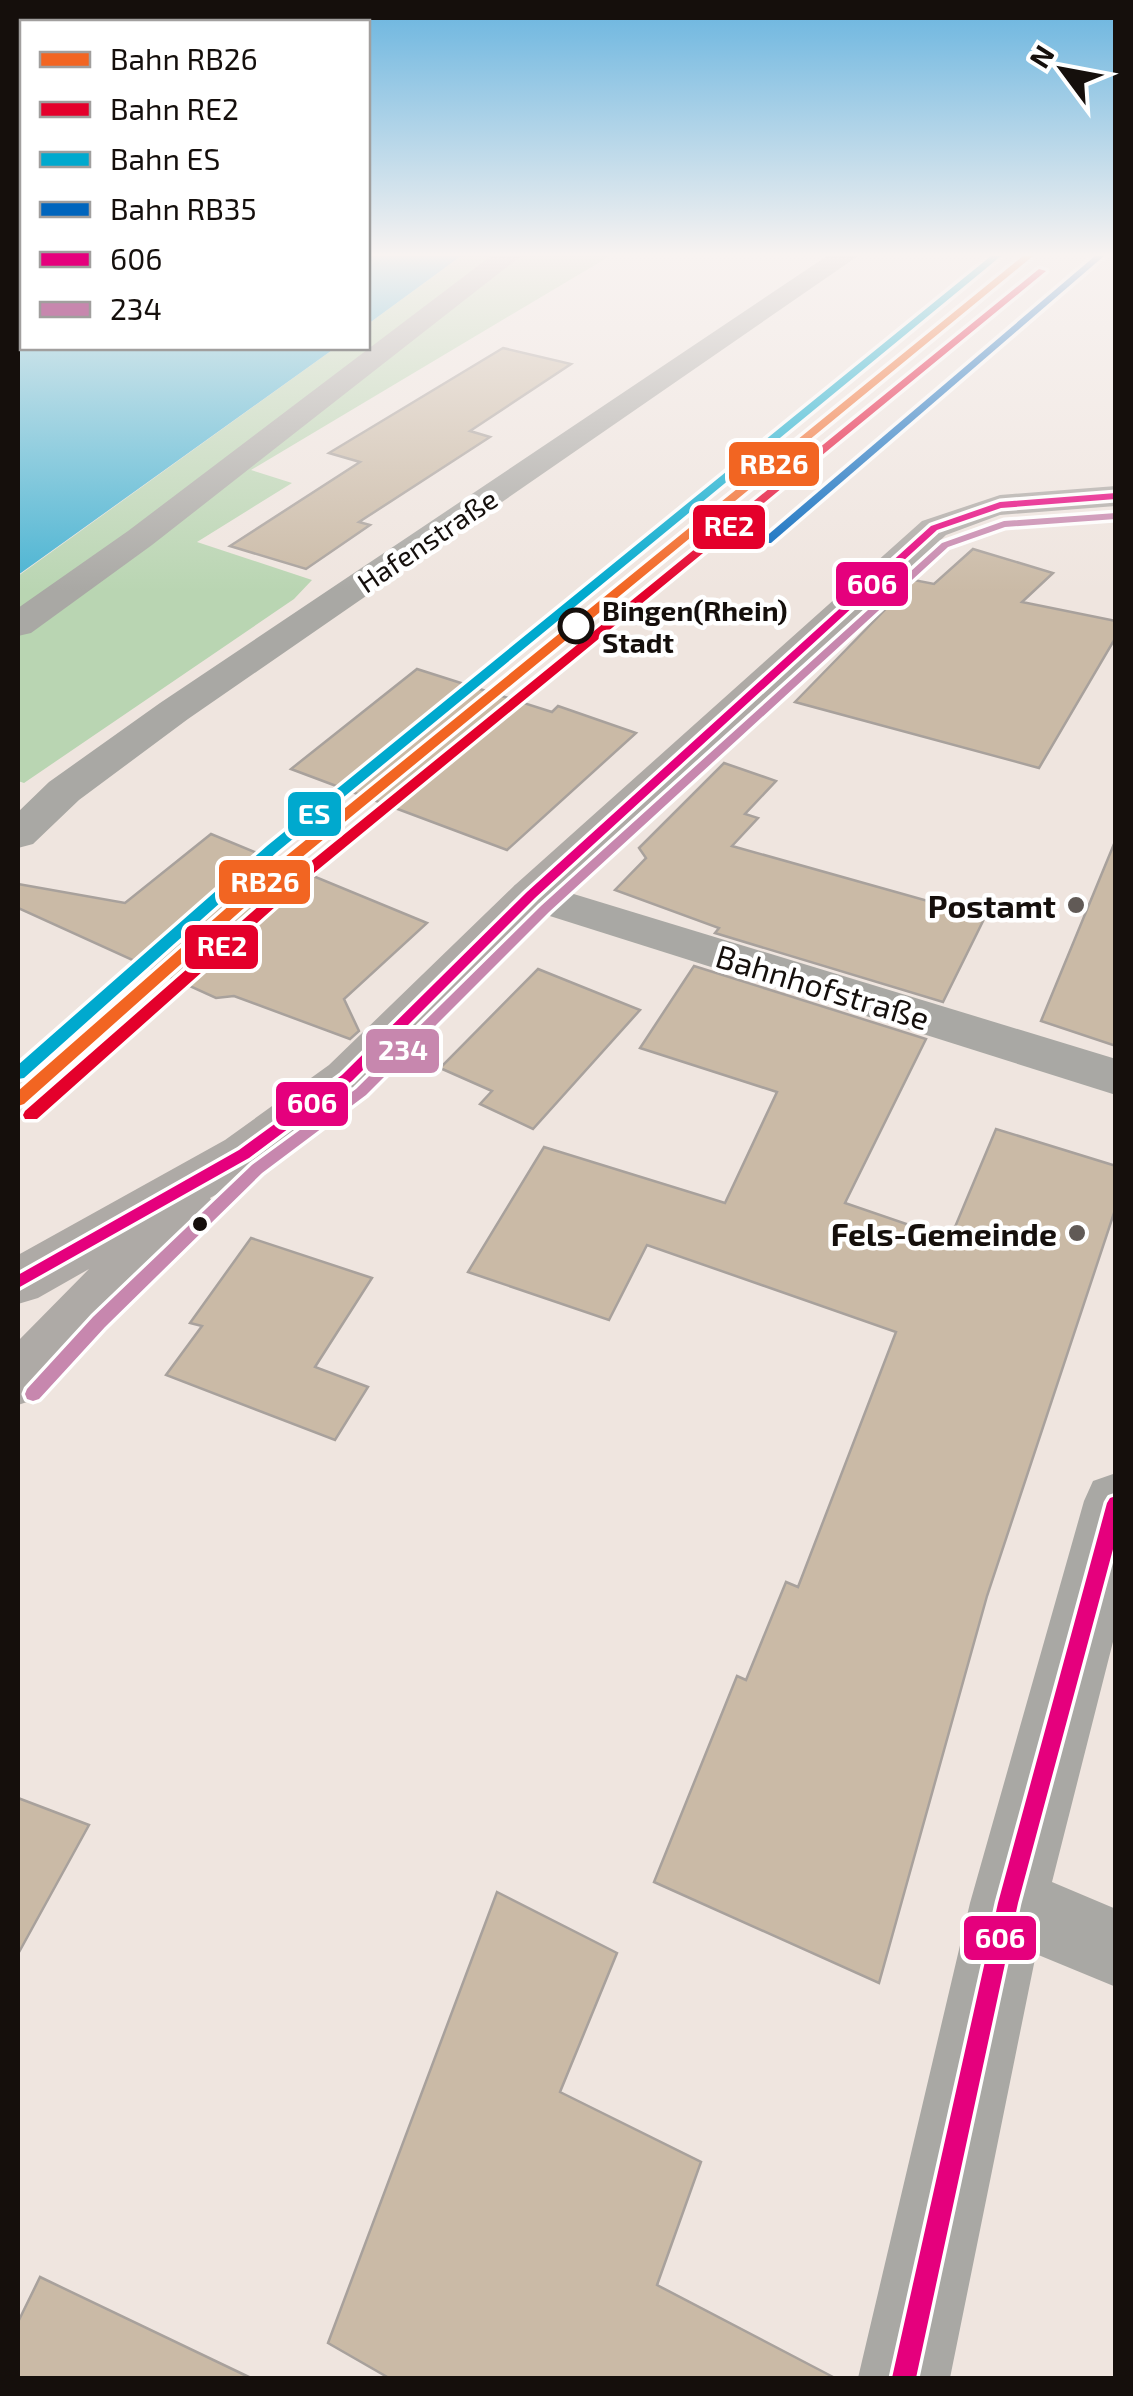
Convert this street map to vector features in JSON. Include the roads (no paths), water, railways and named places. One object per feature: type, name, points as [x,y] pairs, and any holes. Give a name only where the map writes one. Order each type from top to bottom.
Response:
[{"type":"main road","points":[[18,1282],[244,1154],[347,1078],[531,896],[934,528],[963,512],[1032,499],[1116,496]]},
{"type":"main road","points":[[18,1380],[84,1308],[244,1154]]},
{"type":"street","points":[[18,625],[140,538],[362,368]]},
{"type":"street","name":"Hafenstraße","points":[[18,835],[64,791],[174,711],[680,368]]},
{"type":"street","name":"Bahnhofstraße","points":[[531,896],[1116,1078]]},
{"type":"street","points":[[904,2378],[1008,1903],[1116,1501]]},
{"type":"street","points":[[1008,1903],[1116,1948]]},
{"type":"water","points":[[18,368],[307,368],[18,575]]},
{"type":"rail line","name":"ES","points":[[18,1074],[272,849],[860,368]]},
{"type":"rail line","name":"RB26","points":[[18,1100],[285,864],[892,368]]},
{"type":"rail line","name":"RE2","points":[[31,1115],[298,879],[924,368]]},
{"type":"rail line","name":"RB35","points":[[767,541],[969,368]]},
{"type":"place","name":"Bingen(Rhein) Stadt","points":[[576,626]]},
{"type":"place","name":"Postamt","points":[[1076,905]]},
{"type":"place","name":"Fels-Gemeinde","points":[[1077,1233]]}]
